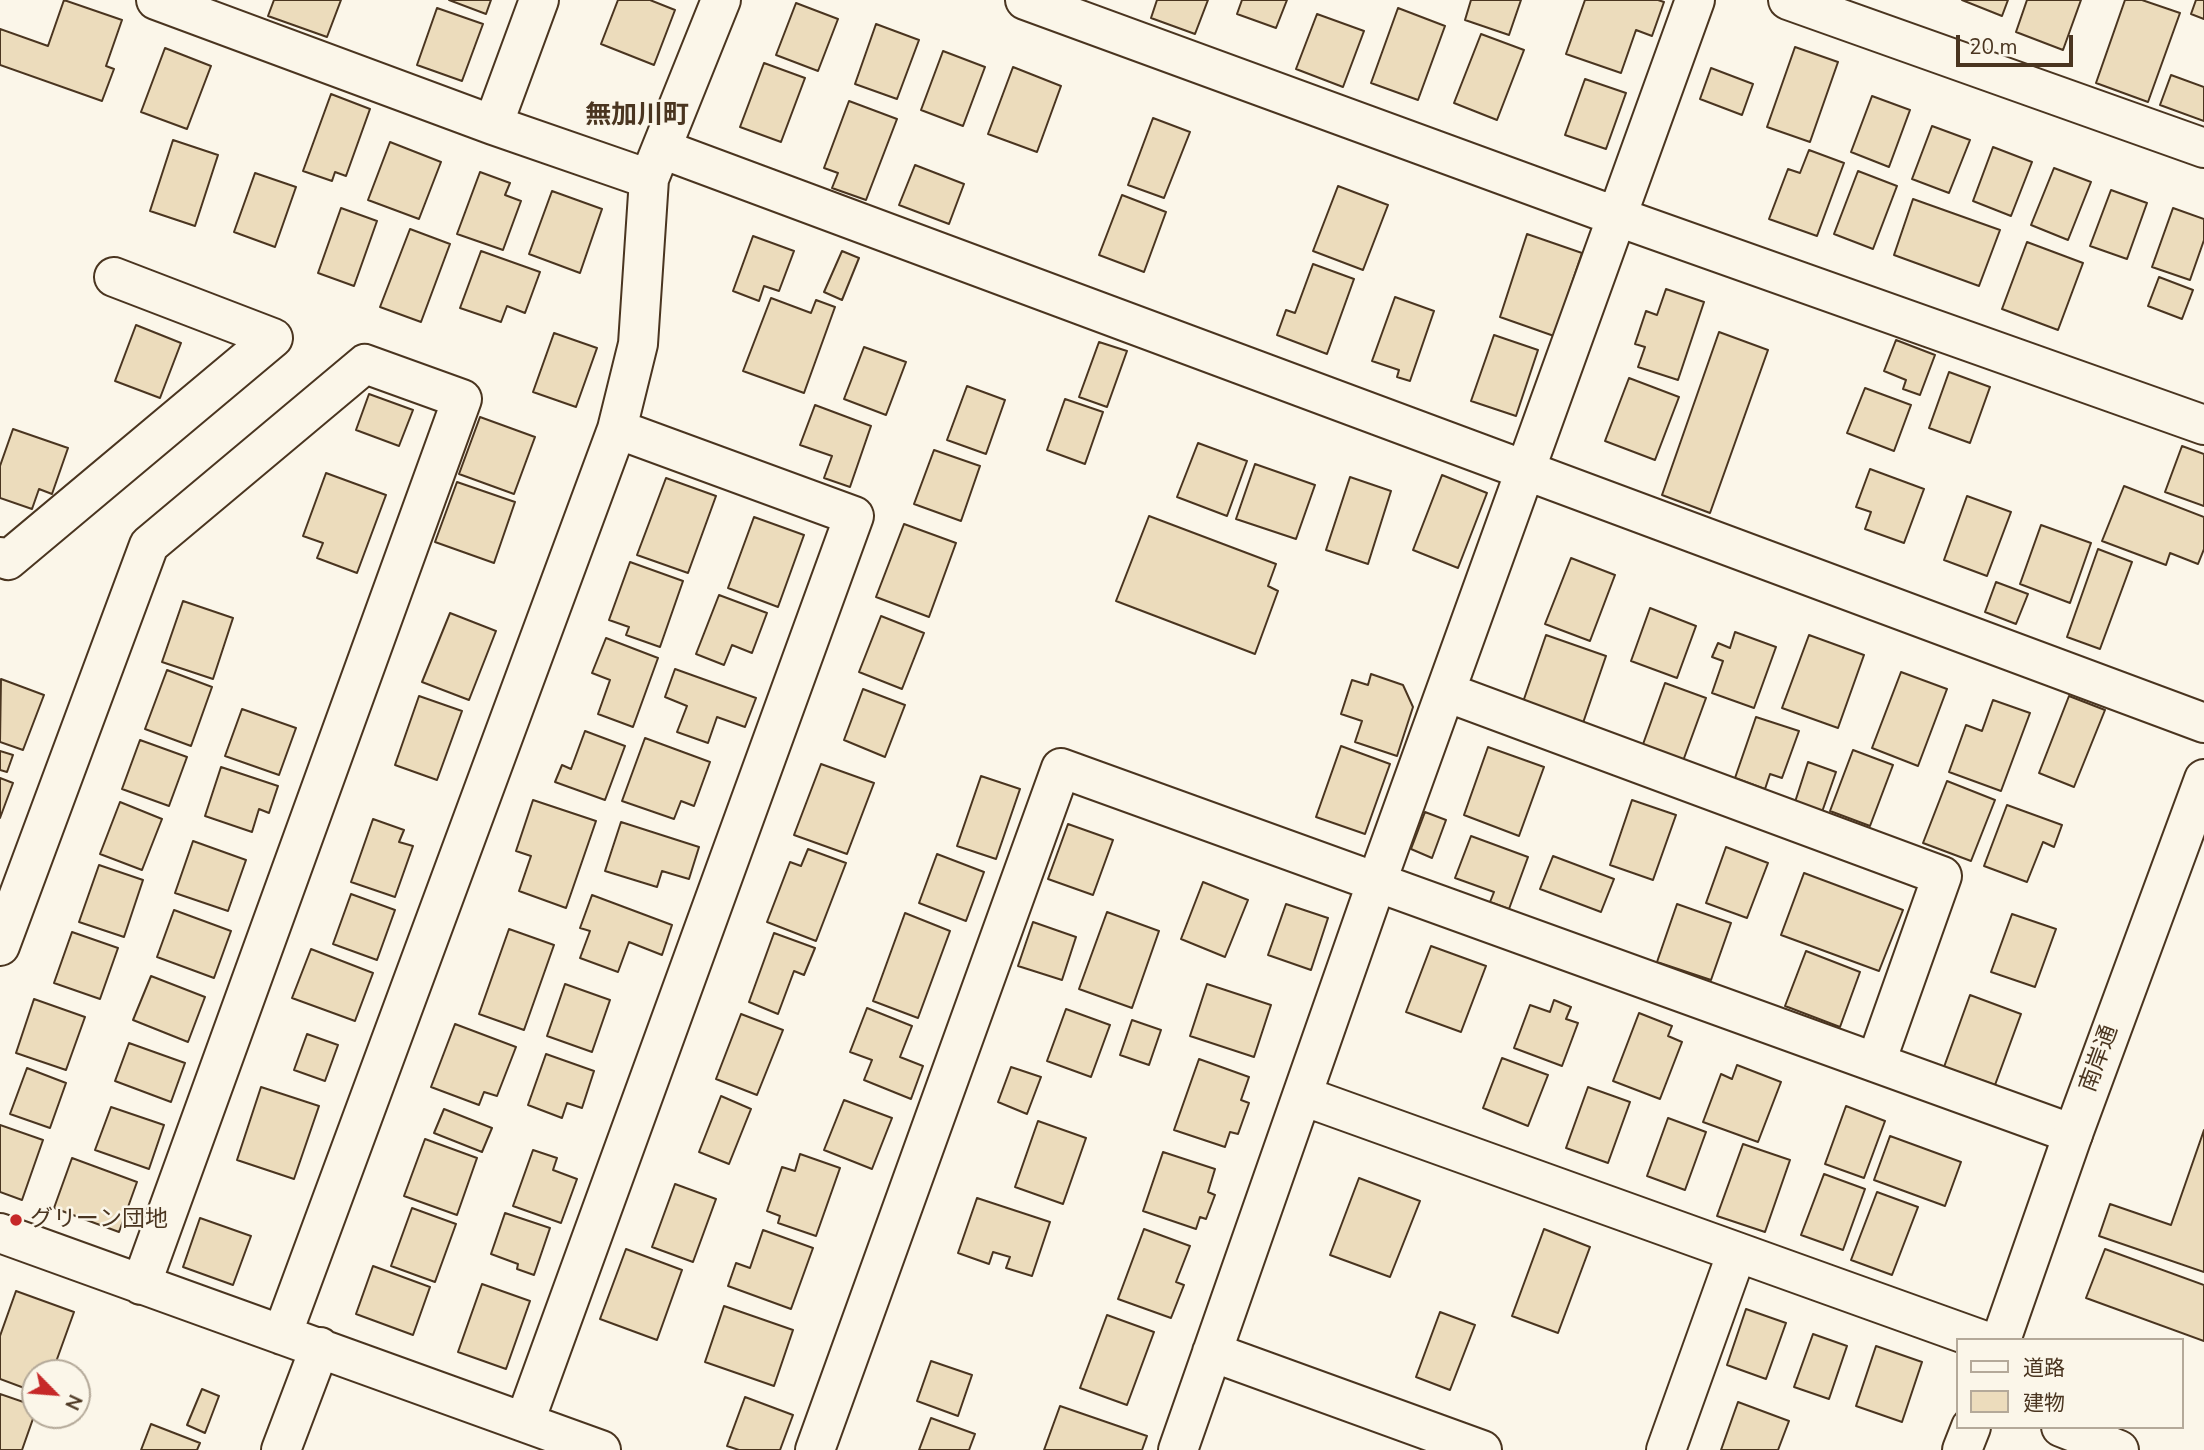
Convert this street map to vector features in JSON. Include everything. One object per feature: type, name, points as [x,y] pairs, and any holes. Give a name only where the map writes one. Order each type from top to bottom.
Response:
[{"type":"street","points":[[493,125],[539,0]]},
{"type":"street","points":[[282,1335],[617,429],[638,344],[655,164],[721,0]]},
{"type":"street","points":[[1025,0],[1618,217],[2204,425]]},
{"type":"street","points":[[1178,1450],[1377,881],[1695,0]]},
{"type":"street","points":[[1788,0],[2204,148]]},
{"type":"street","points":[[178,4],[493,125],[655,164],[1527,470],[2204,723]]},
{"type":"street","points":[[0,557],[8,560],[273,338],[114,278]]},
{"type":"street","points":[[0,946],[149,545],[365,364],[462,399],[141,1285]]},
{"type":"street","points":[[525,1421],[854,516],[617,429]]},
{"type":"street","points":[[1446,692],[1942,876],[1876,1062]]},
{"type":"street","points":[[815,1450],[1061,768],[2073,1134]]},
{"type":"street","name":"南岸通","points":[[2002,1338],[2073,1134],[2204,779]]},
{"type":"street","points":[[1303,1096],[1976,1338]]},
{"type":"street","points":[[0,1233],[601,1450]]},
{"type":"street","points":[[1666,1450],[1737,1252]]},
{"type":"street","points":[[281,1450],[320,1348]]},
{"type":"street","points":[[1212,1352],[1482,1450]]},
{"type":"street","points":[[1962,1450],[1969,1429]]},
{"type":"street","points":[[2066,1429],[2119,1450]]},
{"type":"building","points":[[64,0],[122,20],[106,66],[114,69],[102,101],[0,65],[0,29],[48,46]]},
{"type":"building","points":[[274,0],[341,0],[327,37],[268,16]]},
{"type":"building","points":[[449,0],[491,0],[486,14]]},
{"type":"building","points":[[618,0],[650,0],[675,10],[654,65],[601,44]]},
{"type":"building","points":[[1157,0],[1208,0],[1195,34],[1151,18]]},
{"type":"building","points":[[1242,0],[1287,0],[1276,28],[1237,14]]},
{"type":"building","points":[[1471,0],[1521,0],[1509,35],[1465,20]]},
{"type":"building","points":[[1585,0],[1664,2],[1652,36],[1636,30],[1621,73],[1566,54]]},
{"type":"building","points":[[1962,0],[2008,0],[2002,16]]},
{"type":"building","points":[[2027,0],[2081,0],[2063,50],[2016,32]]},
{"type":"building","points":[[2125,0],[2142,0],[2180,13],[2148,102],[2096,83]]},
{"type":"building","points":[[2196,0],[2204,0],[2204,19],[2191,14]]},
{"type":"building","points":[[796,3],[838,19],[818,71],[776,55]]},
{"type":"building","points":[[437,8],[483,24],[462,81],[417,65]]},
{"type":"building","points":[[1398,8],[1445,26],[1418,100],[1371,83]]},
{"type":"building","points":[[1317,14],[1364,31],[1343,87],[1296,69]]},
{"type":"building","points":[[876,24],[919,40],[897,99],[855,84]]},
{"type":"building","points":[[1481,34],[1524,50],[1497,120],[1454,103]]},
{"type":"building","points":[[1795,47],[1838,62],[1810,142],[1767,127]]},
{"type":"building","points":[[165,48],[211,66],[187,129],[141,112]]},
{"type":"building","points":[[943,51],[985,67],[963,126],[921,110]]},
{"type":"building","points":[[764,63],[805,78],[781,142],[740,127]]},
{"type":"building","points":[[1013,67],[1061,86],[1037,152],[988,134]]},
{"type":"building","points":[[1711,68],[1753,84],[1742,115],[1700,99]]},
{"type":"building","points":[[2171,75],[2204,87],[2204,121],[2160,105]]},
{"type":"building","points":[[1585,79],[1626,93],[1606,149],[1565,135]]},
{"type":"building","points":[[331,94],[370,109],[346,176],[335,172],[332,181],[303,171]]},
{"type":"building","points":[[1872,96],[1910,110],[1889,167],[1851,152]]},
{"type":"building","points":[[849,101],[897,119],[866,200],[832,188],[838,173],[824,168]]},
{"type":"building","points":[[1153,118],[1190,132],[1164,198],[1128,185]]},
{"type":"building","points":[[1932,126],[1970,140],[1949,193],[1912,179]]},
{"type":"building","points":[[173,140],[218,155],[195,226],[150,211]]},
{"type":"building","points":[[390,142],[441,162],[419,219],[368,200]]},
{"type":"building","points":[[1993,147],[2032,162],[2011,216],[1973,201]]},
{"type":"building","points":[[1809,150],[1844,163],[1817,236],[1769,219],[1788,169],[1800,173]]},
{"type":"building","points":[[915,165],[964,184],[949,224],[899,205]]},
{"type":"building","points":[[2054,168],[2091,182],[2068,240],[2031,225]]},
{"type":"building","points":[[1858,171],[1897,186],[1873,249],[1834,234]]},
{"type":"building","points":[[480,172],[510,183],[505,195],[521,201],[503,250],[457,234]]},
{"type":"building","points":[[255,173],[296,187],[275,247],[234,232]]},
{"type":"building","points":[[1338,186],[1388,205],[1363,270],[1313,251]]},
{"type":"building","points":[[2111,190],[2147,203],[2127,259],[2090,246]]},
{"type":"building","points":[[552,191],[602,209],[580,273],[529,254]]},
{"type":"building","points":[[1122,195],[1166,212],[1144,272],[1099,255]]},
{"type":"building","points":[[1913,199],[2000,230],[1979,286],[1894,255]]},
{"type":"building","points":[[341,208],[377,221],[354,286],[318,273]]},
{"type":"building","points":[[2173,208],[2204,219],[2204,240],[2190,280],[2152,267]]},
{"type":"building","points":[[410,229],[450,244],[421,322],[380,307]]},
{"type":"building","points":[[1527,234],[1582,253],[1554,336],[1500,317]]},
{"type":"building","points":[[753,236],[794,251],[779,291],[764,286],[759,301],[733,291]]},
{"type":"building","points":[[2027,242],[2083,263],[2058,330],[2002,309]]},
{"type":"building","points":[[481,251],[540,272],[525,313],[507,306],[501,322],[460,308]]},
{"type":"building","points":[[842,251],[859,258],[842,300],[824,292]]},
{"type":"building","points":[[1313,264],[1354,279],[1327,354],[1277,335],[1286,310],[1295,313]]},
{"type":"building","points":[[2159,277],[2193,290],[2182,319],[2148,306]]},
{"type":"building","points":[[1666,289],[1704,302],[1678,380],[1638,367],[1645,347],[1635,344],[1646,311],[1657,315]]},
{"type":"building","points":[[1395,297],[1434,311],[1410,381],[1397,377],[1399,370],[1372,361]]},
{"type":"building","points":[[771,298],[811,313],[816,300],[835,307],[804,393],[743,371]]},
{"type":"building","points":[[136,325],[181,343],[160,398],[115,381]]},
{"type":"building","points":[[1719,332],[1768,350],[1710,513],[1662,495]]},
{"type":"building","points":[[554,333],[597,348],[576,407],[533,392]]},
{"type":"building","points":[[1494,335],[1538,350],[1516,416],[1471,401]]},
{"type":"building","points":[[1896,340],[1935,355],[1920,395],[1903,389],[1906,380],[1884,371]]},
{"type":"building","points":[[1099,342],[1127,351],[1107,407],[1079,397]]},
{"type":"building","points":[[864,347],[906,362],[886,415],[844,399]]},
{"type":"building","points":[[1949,372],[1990,387],[1970,443],[1929,428]]},
{"type":"building","points":[[1629,378],[1679,397],[1655,460],[1605,441]]},
{"type":"building","points":[[967,386],[1005,400],[986,454],[947,440]]},
{"type":"building","points":[[1865,388],[1911,405],[1894,451],[1847,433]]},
{"type":"building","points":[[369,394],[413,410],[399,446],[356,430]]},
{"type":"building","points":[[1065,399],[1103,412],[1085,464],[1047,450]]},
{"type":"building","points":[[815,405],[871,426],[850,487],[824,478],[832,456],[800,445]]},
{"type":"building","points":[[480,417],[535,437],[514,494],[459,474]]},
{"type":"building","points":[[13,429],[68,448],[52,494],[39,489],[32,509],[0,498],[0,466]]},
{"type":"building","points":[[1198,443],[1247,461],[1227,516],[1177,497]]},
{"type":"building","points":[[2182,446],[2204,454],[2204,506],[2165,492]]},
{"type":"building","points":[[934,450],[980,466],[961,521],[914,504]]},
{"type":"building","points":[[1255,464],[1315,485],[1296,539],[1236,519]]},
{"type":"building","points":[[1870,469],[1924,489],[1904,543],[1865,529],[1871,512],[1856,507]]},
{"type":"building","points":[[326,473],[386,495],[357,573],[317,558],[323,543],[303,536]]},
{"type":"building","points":[[1442,475],[1487,493],[1458,568],[1413,550]]},
{"type":"building","points":[[1350,477],[1391,491],[1368,564],[1326,550]]},
{"type":"building","points":[[666,478],[716,496],[688,573],[637,555]]},
{"type":"building","points":[[457,482],[515,502],[494,563],[435,542]]},
{"type":"building","points":[[2124,486],[2204,517],[2204,549],[2198,564],[2170,553],[2166,565],[2102,541]]},
{"type":"building","points":[[1967,496],[2011,512],[1987,576],[1944,560]]},
{"type":"building","points":[[1149,516],[1276,564],[1268,586],[1278,591],[1255,654],[1116,601]]},
{"type":"building","points":[[754,517],[804,535],[778,607],[728,588]]},
{"type":"building","points":[[904,524],[956,543],[929,617],[876,597]]},
{"type":"building","points":[[2041,525],[2091,543],[2070,603],[2020,584]]},
{"type":"building","points":[[2098,549],[2132,562],[2100,649],[2067,637]]},
{"type":"building","points":[[1571,558],[1615,575],[1590,641],[1545,624]]},
{"type":"building","points":[[630,562],[683,581],[660,647],[626,635],[629,627],[609,620]]},
{"type":"building","points":[[1996,582],[2028,594],[2016,624],[1985,612]]},
{"type":"building","points":[[719,595],[767,613],[752,653],[732,645],[724,665],[696,654]]},
{"type":"building","points":[[183,601],[233,618],[213,679],[162,662]]},
{"type":"building","points":[[1650,608],[1696,626],[1677,678],[1631,661]]},
{"type":"building","points":[[450,613],[496,631],[469,700],[422,682]]},
{"type":"building","points":[[881,616],[924,633],[902,689],[859,672]]},
{"type":"building","points":[[1735,632],[1776,647],[1754,708],[1712,693],[1723,661],[1712,657],[1718,643],[1730,648]]},
{"type":"building","points":[[1546,635],[1606,656],[1583,723],[1523,702]]},
{"type":"building","points":[[1809,635],[1864,655],[1838,728],[1782,708]]},
{"type":"building","points":[[606,638],[658,658],[633,727],[598,714],[610,680],[592,673]]},
{"type":"building","points":[[675,669],[756,698],[745,727],[717,717],[708,743],[677,732],[687,706],[665,697]]},
{"type":"building","points":[[167,670],[212,687],[191,746],[145,729]]},
{"type":"building","points":[[1901,672],[1947,689],[1918,766],[1872,748]]},
{"type":"building","points":[[1371,674],[1403,685],[1413,707],[1397,756],[1355,742],[1362,721],[1341,714],[1352,680],[1368,685]]},
{"type":"building","points":[[1,679],[44,695],[23,750],[0,742]]},
{"type":"building","points":[[1665,683],[1706,698],[1683,761],[1642,747]]},
{"type":"building","points":[[863,689],[905,705],[885,757],[844,740]]},
{"type":"building","points":[[419,696],[462,711],[437,780],[395,765]]},
{"type":"building","points":[[2069,696],[2105,710],[2074,787],[2039,773]]},
{"type":"building","points":[[1993,700],[2030,713],[2001,791],[1949,772],[1966,725],[1982,731]]},
{"type":"building","points":[[242,709],[296,728],[279,775],[225,756]]},
{"type":"building","points":[[1756,717],[1799,731],[1782,778],[1770,774],[1765,789],[1735,778]]},
{"type":"building","points":[[585,731],[625,746],[605,800],[555,782],[562,765],[571,769]]},
{"type":"building","points":[[645,738],[710,762],[694,806],[681,801],[674,819],[622,801]]},
{"type":"building","points":[[140,740],[187,757],[169,806],[122,789]]},
{"type":"building","points":[[1341,746],[1390,764],[1365,834],[1316,817]]},
{"type":"building","points":[[1488,747],[1544,767],[1519,836],[1464,815]]},
{"type":"building","points":[[1853,750],[1893,765],[1870,826],[1830,811]]},
{"type":"building","points":[[0,751],[13,755],[7,772],[0,770]]},
{"type":"building","points":[[1808,762],[1836,772],[1822,812],[1795,802]]},
{"type":"building","points":[[821,764],[874,783],[847,854],[794,835]]},
{"type":"building","points":[[221,767],[278,786],[269,813],[259,809],[252,832],[205,816]]},
{"type":"building","points":[[981,776],[1020,789],[996,859],[957,846]]},
{"type":"building","points":[[0,778],[13,783],[0,818]]},
{"type":"building","points":[[1947,781],[1995,800],[1971,861],[1923,843]]},
{"type":"building","points":[[533,800],[596,821],[566,908],[519,891],[531,856],[516,851]]},
{"type":"building","points":[[1632,800],[1676,815],[1653,880],[1610,865]]},
{"type":"building","points":[[120,802],[162,819],[142,870],[100,854]]},
{"type":"building","points":[[2007,805],[2062,825],[2054,847],[2043,842],[2027,882],[1984,866]]},
{"type":"building","points":[[1425,812],[1446,820],[1432,858],[1411,849]]},
{"type":"building","points":[[373,819],[404,830],[399,842],[413,846],[395,897],[351,882]]},
{"type":"building","points":[[621,822],[699,847],[689,879],[662,871],[657,887],[605,871]]},
{"type":"building","points":[[1068,824],[1113,840],[1093,895],[1048,879]]},
{"type":"building","points":[[1471,836],[1528,857],[1509,909],[1490,902],[1494,892],[1455,878]]},
{"type":"building","points":[[193,841],[246,860],[228,911],[175,893]]},
{"type":"building","points":[[1726,847],[1768,863],[1747,918],[1706,903]]},
{"type":"building","points":[[808,849],[846,863],[816,941],[767,922],[790,862],[801,866]]},
{"type":"building","points":[[937,854],[984,872],[966,921],[919,903]]},
{"type":"building","points":[[1553,856],[1614,879],[1601,912],[1540,889]]},
{"type":"building","points":[[99,865],[143,880],[124,937],[79,922]]},
{"type":"building","points":[[1804,873],[1903,910],[1879,971],[1781,935]]},
{"type":"building","points":[[1203,882],[1248,900],[1225,957],[1181,939]]},
{"type":"building","points":[[351,894],[395,910],[377,960],[333,944]]},
{"type":"building","points":[[592,895],[672,925],[662,955],[629,942],[618,972],[580,958],[590,931],[580,928]]},
{"type":"building","points":[[1286,904],[1328,918],[1311,970],[1268,955]]},
{"type":"building","points":[[1677,904],[1731,923],[1711,980],[1657,962]]},
{"type":"building","points":[[174,910],[231,931],[214,978],[157,957]]},
{"type":"building","points":[[1107,912],[1159,931],[1132,1008],[1079,989]]},
{"type":"building","points":[[905,913],[950,931],[918,1018],[873,1001]]},
{"type":"building","points":[[2012,914],[2056,929],[2035,987],[1991,972]]},
{"type":"building","points":[[1033,922],[1076,937],[1062,980],[1018,966]]},
{"type":"building","points":[[509,929],[554,945],[524,1030],[479,1014]]},
{"type":"building","points":[[72,932],[118,948],[100,999],[54,983]]},
{"type":"building","points":[[774,933],[815,948],[804,975],[794,971],[778,1014],[749,1002]]},
{"type":"building","points":[[1431,946],[1486,966],[1461,1032],[1406,1012]]},
{"type":"building","points":[[311,949],[373,973],[355,1021],[292,998]]},
{"type":"building","points":[[1806,951],[1860,972],[1840,1027],[1785,1006]]},
{"type":"building","points":[[151,976],[205,997],[188,1042],[133,1020]]},
{"type":"building","points":[[565,984],[610,1000],[592,1052],[547,1036]]},
{"type":"building","points":[[1207,984],[1271,1005],[1254,1057],[1190,1036]]},
{"type":"building","points":[[1970,995],[2021,1014],[1995,1085],[1944,1067]]},
{"type":"building","points":[[34,999],[85,1017],[66,1070],[16,1053]]},
{"type":"building","points":[[1554,1000],[1571,1007],[1566,1019],[1578,1023],[1562,1066],[1514,1048],[1530,1005],[1550,1012]]},
{"type":"building","points":[[867,1008],[912,1026],[900,1057],[923,1066],[911,1099],[864,1080],[872,1060],[850,1052]]},
{"type":"building","points":[[1066,1009],[1110,1025],[1091,1077],[1047,1061]]},
{"type":"building","points":[[1639,1013],[1672,1026],[1668,1036],[1682,1042],[1660,1099],[1613,1081]]},
{"type":"building","points":[[741,1014],[783,1030],[757,1095],[716,1079]]},
{"type":"building","points":[[1132,1020],[1161,1030],[1149,1065],[1120,1055]]},
{"type":"building","points":[[455,1024],[516,1047],[497,1096],[484,1092],[479,1105],[431,1087]]},
{"type":"building","points":[[307,1034],[338,1045],[325,1081],[294,1070]]},
{"type":"building","points":[[129,1043],[185,1063],[171,1102],[115,1081]]},
{"type":"building","points":[[546,1054],[594,1071],[582,1108],[567,1103],[562,1118],[528,1105]]},
{"type":"building","points":[[1502,1058],[1548,1075],[1528,1126],[1483,1108]]},
{"type":"building","points":[[1199,1059],[1249,1077],[1241,1100],[1249,1103],[1238,1134],[1230,1132],[1225,1147],[1174,1130]]},
{"type":"building","points":[[1737,1065],[1781,1082],[1758,1142],[1703,1122],[1721,1074],[1732,1079]]},
{"type":"building","points":[[1011,1067],[1041,1077],[1027,1114],[998,1102]]},
{"type":"building","points":[[27,1068],[66,1083],[50,1128],[10,1114]]},
{"type":"building","points":[[261,1087],[319,1106],[294,1179],[237,1160]]},
{"type":"building","points":[[1588,1087],[1630,1102],[1608,1163],[1566,1148]]},
{"type":"building","points":[[721,1096],[751,1109],[729,1164],[699,1152]]},
{"type":"building","points":[[844,1100],[892,1118],[872,1169],[824,1150]]},
{"type":"building","points":[[1846,1106],[1885,1121],[1864,1178],[1825,1164]]},
{"type":"building","points":[[111,1107],[164,1125],[149,1169],[95,1150]]},
{"type":"building","points":[[444,1109],[492,1128],[482,1152],[434,1133]]},
{"type":"building","points":[[1668,1118],[1706,1132],[1685,1190],[1647,1176]]},
{"type":"building","points":[[1038,1121],[1086,1138],[1063,1204],[1015,1187]]},
{"type":"building","points":[[0,1125],[43,1140],[22,1200],[0,1192]]},
{"type":"building","points":[[2204,1130],[2204,1272],[2099,1236],[2110,1204],[2171,1225]]},
{"type":"building","points":[[1890,1136],[1961,1162],[1945,1206],[1874,1180]]},
{"type":"building","points":[[425,1139],[477,1158],[457,1215],[404,1196]]},
{"type":"building","points":[[1743,1144],[1790,1160],[1765,1232],[1717,1216]]},
{"type":"building","points":[[533,1150],[557,1158],[553,1170],[577,1179],[561,1223],[513,1206]]},
{"type":"building","points":[[1163,1152],[1215,1169],[1208,1192],[1215,1195],[1206,1219],[1200,1217],[1196,1229],[1143,1211]]},
{"type":"building","points":[[800,1154],[840,1168],[816,1236],[778,1223],[780,1216],[767,1211],[782,1167],[795,1171]]},
{"type":"building","points":[[72,1158],[137,1182],[119,1232],[54,1208]]},
{"type":"building","points":[[1824,1174],[1865,1189],[1843,1250],[1801,1235]]},
{"type":"building","points":[[1359,1178],[1420,1201],[1390,1277],[1330,1255]]},
{"type":"building","points":[[675,1184],[716,1199],[693,1262],[652,1247]]},
{"type":"building","points":[[1877,1192],[1918,1207],[1892,1275],[1851,1260]]},
{"type":"building","points":[[977,1198],[1050,1222],[1032,1276],[1006,1268],[1010,1257],[993,1252],[989,1264],[958,1253]]},
{"type":"building","points":[[412,1208],[456,1224],[435,1282],[391,1266]]},
{"type":"building","points":[[505,1213],[550,1228],[534,1275],[517,1269],[518,1264],[491,1254]]},
{"type":"building","points":[[200,1218],[251,1236],[233,1285],[183,1267]]},
{"type":"building","points":[[1144,1229],[1190,1246],[1176,1282],[1184,1285],[1171,1318],[1118,1299]]},
{"type":"building","points":[[1544,1229],[1590,1247],[1558,1333],[1512,1316]]},
{"type":"building","points":[[763,1230],[813,1248],[791,1309],[728,1286],[736,1263],[750,1268]]},
{"type":"building","points":[[626,1249],[682,1270],[657,1340],[600,1319]]},
{"type":"building","points":[[2105,1249],[2204,1285],[2204,1341],[2086,1298]]},
{"type":"building","points":[[373,1266],[430,1287],[413,1335],[356,1314]]},
{"type":"building","points":[[482,1284],[530,1301],[506,1369],[458,1352]]},
{"type":"building","points":[[16,1291],[74,1312],[57,1359],[21,1359],[21,1387],[0,1379],[0,1336]]},
{"type":"building","points":[[724,1306],[793,1330],[774,1386],[705,1362]]},
{"type":"building","points":[[1746,1309],[1786,1323],[1766,1379],[1727,1365]]},
{"type":"building","points":[[1440,1312],[1475,1325],[1450,1390],[1416,1377]]},
{"type":"building","points":[[1107,1315],[1154,1332],[1127,1405],[1080,1388]]},
{"type":"building","points":[[1813,1334],[1847,1346],[1829,1399],[1794,1387]]},
{"type":"building","points":[[1876,1346],[1922,1362],[1902,1422],[1856,1406]]},
{"type":"building","points":[[931,1361],[972,1375],[958,1416],[917,1401]]},
{"type":"building","points":[[202,1389],[219,1396],[205,1433],[187,1425]]},
{"type":"building","points":[[0,1394],[21,1401],[21,1429],[29,1429],[22,1450],[0,1450]]},
{"type":"building","points":[[745,1397],[793,1415],[780,1450],[739,1450],[727,1446]]},
{"type":"building","points":[[1738,1402],[1789,1421],[1778,1450],[1721,1450]]},
{"type":"building","points":[[1060,1406],[1147,1436],[1142,1450],[1044,1450]]},
{"type":"building","points":[[931,1418],[975,1434],[969,1450],[919,1450]]},
{"type":"building","points":[[151,1424],[200,1443],[197,1450],[141,1450]]},
{"type":"place","name":"グリーン団地","points":[[16,1220]]},
{"type":"district","name":"無加川町","points":[[637,117]]}]
